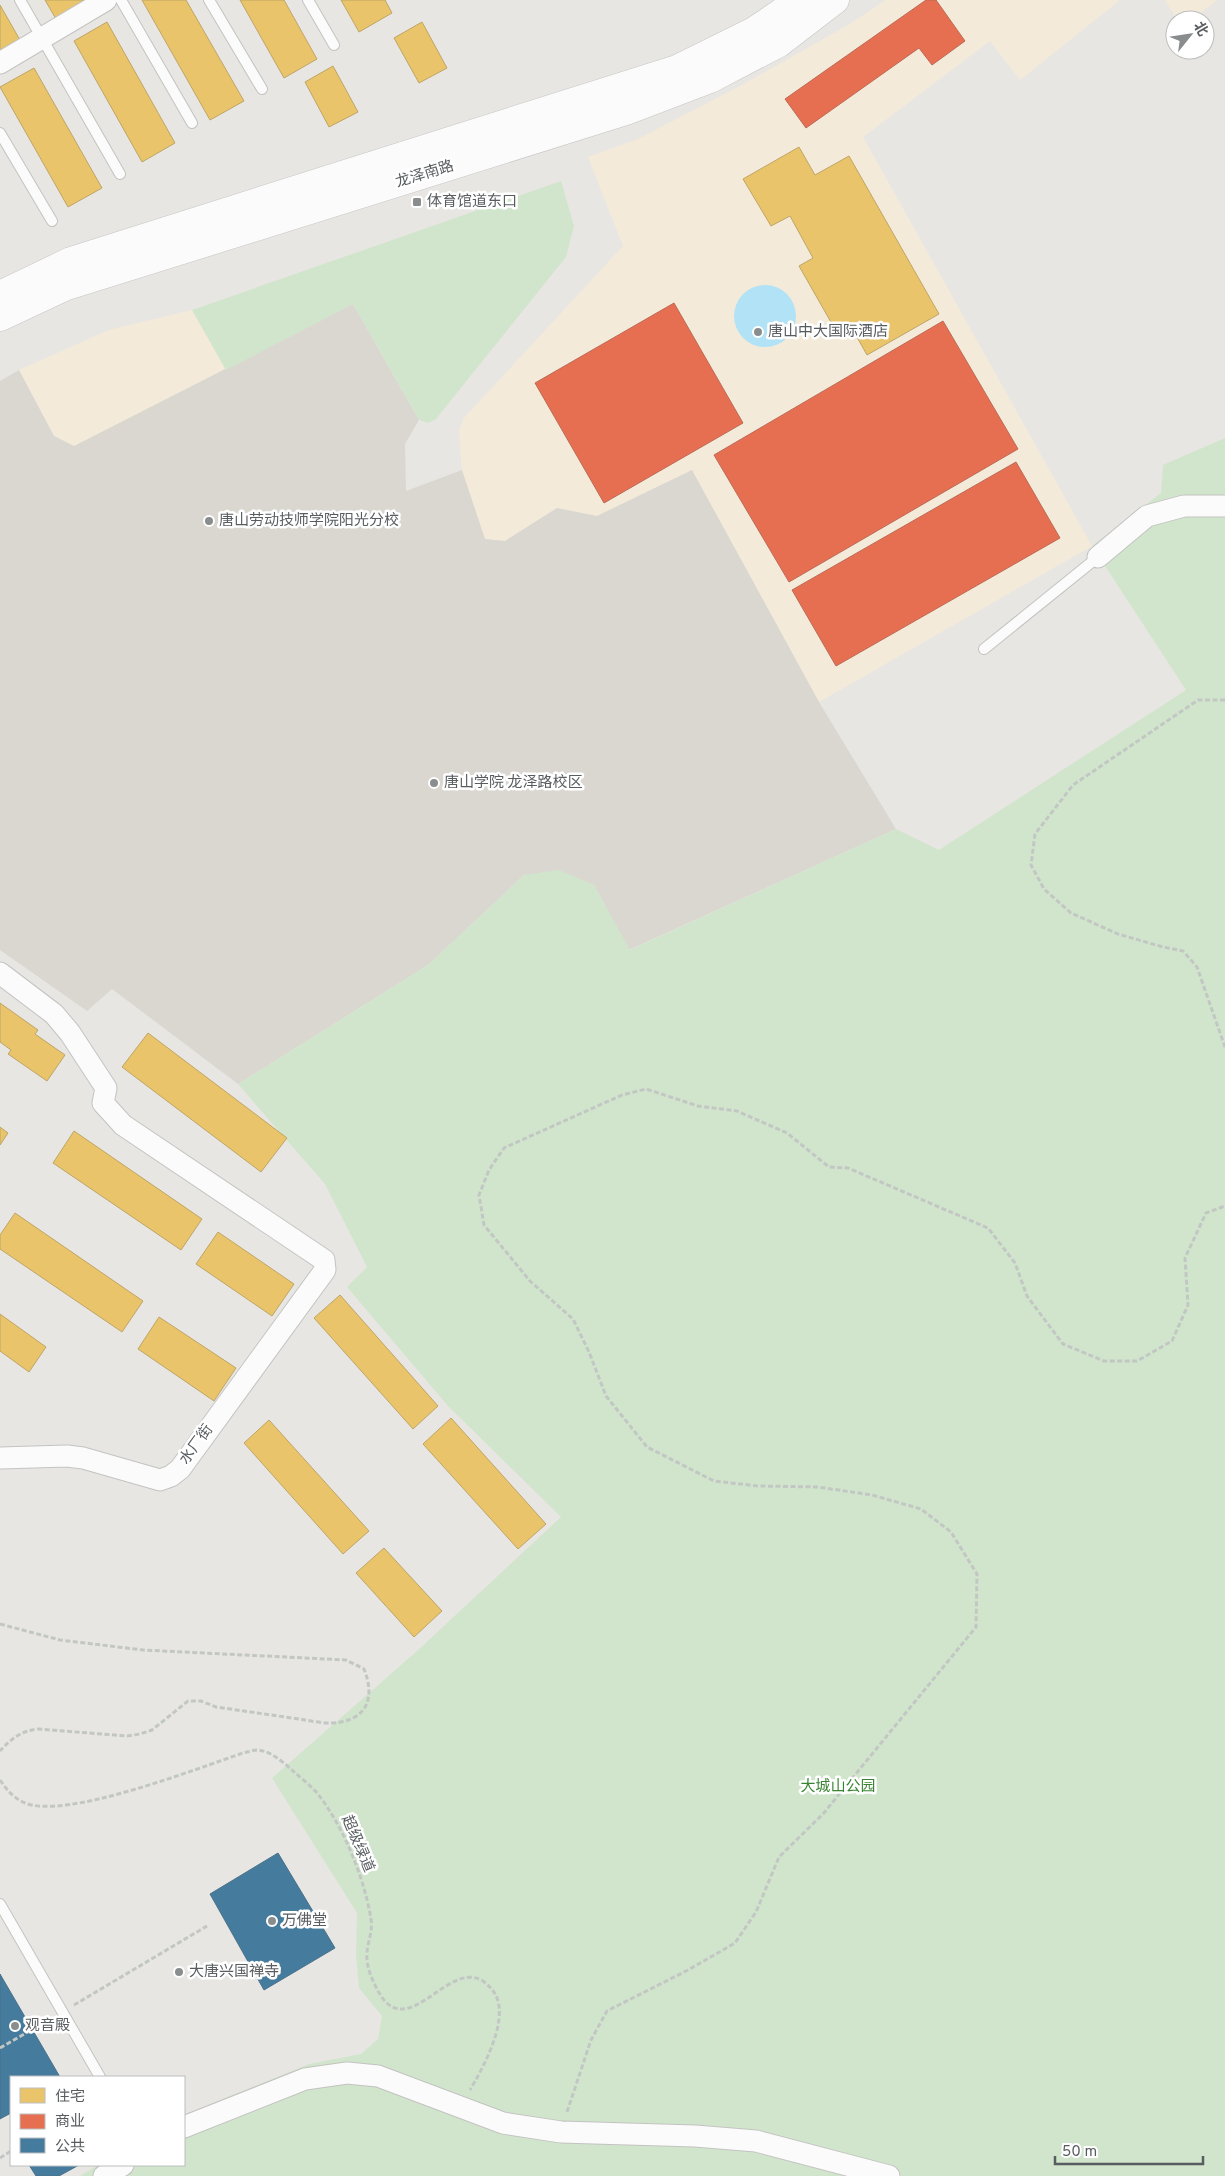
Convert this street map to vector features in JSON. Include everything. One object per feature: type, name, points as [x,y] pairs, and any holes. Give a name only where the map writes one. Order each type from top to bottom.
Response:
[{"type":"main road","name":"龙泽南路","points":[[0,295],[71,260],[677,69],[754,31],[800,0]]},
{"type":"main road","name":"龙泽南路","points":[[0,317],[64,287],[626,112],[710,79],[779,43],[835,0]]},
{"type":"street","points":[[0,62],[106,0]]},
{"type":"street","points":[[1098,557],[1147,516],[1184,506],[1225,506]]},
{"type":"street","name":"水厂街","points":[[0,973],[54,1014],[70,1033],[106,1088],[103,1103],[123,1125],[324,1260],[324,1270],[185,1461],[172,1476],[160,1480],[83,1458],[66,1456],[0,1458]]},
{"type":"street","points":[[185,2126],[305,2079],[347,2073],[378,2076],[503,2123],[560,2132],[695,2136],[756,2141],[889,2176]]},
{"type":"street","points":[[104,2176],[121,2166]]},
{"type":"lane","points":[[20,0],[120,174]]},
{"type":"lane","points":[[121,0],[192,123]]},
{"type":"lane","points":[[209,0],[262,89]]},
{"type":"lane","points":[[308,0],[334,45]]},
{"type":"lane","points":[[0,133],[52,221]]},
{"type":"lane","points":[[984,649],[1098,557]]},
{"type":"lane","points":[[0,1904],[99,2076]]},
{"type":"path","points":[[1225,700],[1198,700],[1073,785],[1035,834],[1031,865],[1044,889],[1071,913],[1118,934],[1163,948],[1182,951],[1197,967],[1225,1047]]},
{"type":"path","points":[[560,2132],[591,2040],[607,2011],[688,1970],[735,1943],[756,1912],[779,1857],[823,1814],[976,1627],[977,1574],[951,1532],[921,1509],[872,1495],[818,1487],[758,1486],[714,1481],[647,1447],[606,1396],[589,1352],[573,1319],[530,1281],[484,1225],[479,1195],[489,1170],[504,1148],[622,1095],[646,1089],[698,1106],[737,1111],[787,1133],[829,1167],[848,1168],[988,1228],[1015,1263],[1027,1296],[1063,1344],[1104,1361],[1137,1361],[1172,1341],[1188,1305],[1185,1258],[1206,1213],[1225,1206]]},
{"type":"path","points":[[0,1624],[60,1640],[143,1650],[346,1660],[364,1670],[370,1685],[368,1701],[358,1716],[340,1723],[216,1707],[201,1701],[188,1702],[152,1730],[140,1734],[127,1736],[38,1729],[24,1731],[10,1739],[0,1751]]},
{"type":"path","name":"超级绿道","points":[[0,1780],[11,1795],[26,1804],[44,1806],[69,1804],[120,1794],[243,1753],[259,1750],[281,1759],[317,1793],[337,1821],[352,1858],[372,1921],[367,1952],[368,1969],[383,2000],[393,2007],[412,2008],[419,2006],[460,1978],[477,1978],[490,1986],[498,1999],[499,2022],[492,2046],[460,2108]]},
{"type":"path","points":[[0,2048],[207,1926]]},
{"type":"shaded area","name":"唐山中大国际酒店","points":[[886,0],[1120,0],[1020,80],[990,41],[863,137],[1092,546],[819,702],[692,470],[597,516],[557,508],[505,541],[485,539],[462,470],[459,431],[464,418],[623,246],[588,157],[638,139],[742,85],[850,24]]},
{"type":"shaded area","points":[[1165,0],[1217,0],[1204,10],[1171,10]]},
{"type":"shaded area","name":"唐山学院 龙泽路校区","points":[[353,304],[419,420],[405,444],[406,491],[462,470],[485,539],[505,541],[557,508],[597,516],[692,470],[819,702],[896,829],[629,950],[594,885],[524,875],[428,965],[238,1084],[112,989],[87,1011],[0,950],[0,381],[19,370],[54,436],[74,446]]},
{"type":"shaded area","points":[[192,310],[226,370],[74,446],[54,436],[19,370],[109,330]]},
{"type":"green space","points":[[561,181],[574,226],[566,257],[436,419],[428,423],[419,420],[353,304],[226,370],[192,310]]},
{"type":"green space","name":"大城山公园","points":[[1225,438],[1225,2176],[80,2176],[96,2166],[185,2166],[185,2115],[309,2064],[361,2054],[378,2039],[382,2016],[359,1988],[356,1955],[357,1913],[272,1778],[417,1651],[561,1517],[448,1406],[347,1287],[367,1267],[325,1184],[238,1084],[428,965],[524,875],[559,870],[594,885],[630,950],[896,829],[939,850],[1186,690],[1092,546],[1161,493],[1163,465]]},
{"type":"water","points":[[759,285],[771,285],[787,294],[794,304],[796,316],[794,328],[787,338],[771,347],[759,347],[748,342],[739,333],[734,322],[734,310],[739,299],[748,290]]},
{"type":"building: 住宅","points":[[45,0],[89,0],[56,19]]},
{"type":"building: 住宅","points":[[142,0],[186,0],[244,101],[210,120]]},
{"type":"building: 住宅","points":[[240,0],[284,0],[317,59],[284,78]]},
{"type":"building: 住宅","points":[[341,0],[385,0],[392,13],[359,32]]},
{"type":"building: 住宅","points":[[0,5],[20,40],[0,51]]},
{"type":"building: 住宅","points":[[107,22],[175,143],[142,162],[74,41]]},
{"type":"building: 住宅","points":[[422,22],[447,68],[419,83],[394,38]]},
{"type":"building: 住宅","points":[[333,66],[358,112],[329,127],[305,82]]},
{"type":"building: 住宅","points":[[34,68],[102,188],[68,207],[0,87]]},
{"type":"building: 住宅","points":[[799,147],[815,175],[849,156],[939,314],[867,355],[853,330],[840,338],[799,266],[813,258],[790,216],[771,226],[743,179]]},
{"type":"building: 住宅","points":[[0,1003],[38,1030],[35,1034],[65,1055],[47,1081],[8,1054],[11,1050],[0,1042]]},
{"type":"building: 住宅","points":[[148,1033],[287,1138],[261,1172],[122,1067]]},
{"type":"building: 住宅","points":[[0,1127],[8,1133],[0,1145]]},
{"type":"building: 住宅","points":[[74,1131],[202,1219],[181,1250],[53,1163]]},
{"type":"building: 住宅","points":[[15,1213],[143,1301],[122,1332],[0,1249],[0,1235]]},
{"type":"building: 住宅","points":[[218,1232],[294,1284],[272,1316],[196,1264]]},
{"type":"building: 住宅","points":[[340,1295],[438,1406],[413,1429],[314,1318]]},
{"type":"building: 住宅","points":[[0,1314],[46,1347],[29,1372],[0,1351]]},
{"type":"building: 住宅","points":[[159,1317],[236,1368],[214,1401],[138,1349]]},
{"type":"building: 住宅","points":[[451,1418],[546,1524],[518,1549],[423,1444]]},
{"type":"building: 住宅","points":[[269,1420],[369,1531],[343,1554],[244,1443]]},
{"type":"building: 住宅","points":[[384,1548],[442,1611],[414,1637],[356,1573]]},
{"type":"building: 商业","points":[[926,0],[936,0],[965,41],[932,65],[919,48],[806,128],[785,99]]},
{"type":"building: 商业","points":[[674,303],[743,423],[604,503],[535,383]]},
{"type":"building: 商业","points":[[943,321],[1018,449],[789,582],[714,455]]},
{"type":"building: 商业","points":[[1016,462],[1060,538],[836,666],[792,590]]},
{"type":"building: 公共","name":"万佛堂","points":[[278,1853],[335,1948],[264,1990],[210,1894]]},
{"type":"building: 公共","name":"观音殿","points":[[0,1974],[59,2076],[10,2076],[10,2114],[0,2119]]},
{"type":"building: 公共","points":[[30,2166],[77,2166],[59,2176],[36,2176]]},
{"type":"place","name":"体育馆道东口","points":[[417,202]]},
{"type":"place","name":"唐山中大国际酒店","points":[[758,332]]},
{"type":"place","name":"唐山劳动技师学院阳光分校","points":[[209,521]]},
{"type":"place","name":"唐山学院 龙泽路校区","points":[[434,783]]},
{"type":"place","name":"万佛堂","points":[[272,1921]]},
{"type":"place","name":"大唐兴国禅寺","points":[[179,1972]]},
{"type":"place","name":"观音殿","points":[[15,2026]]}]
